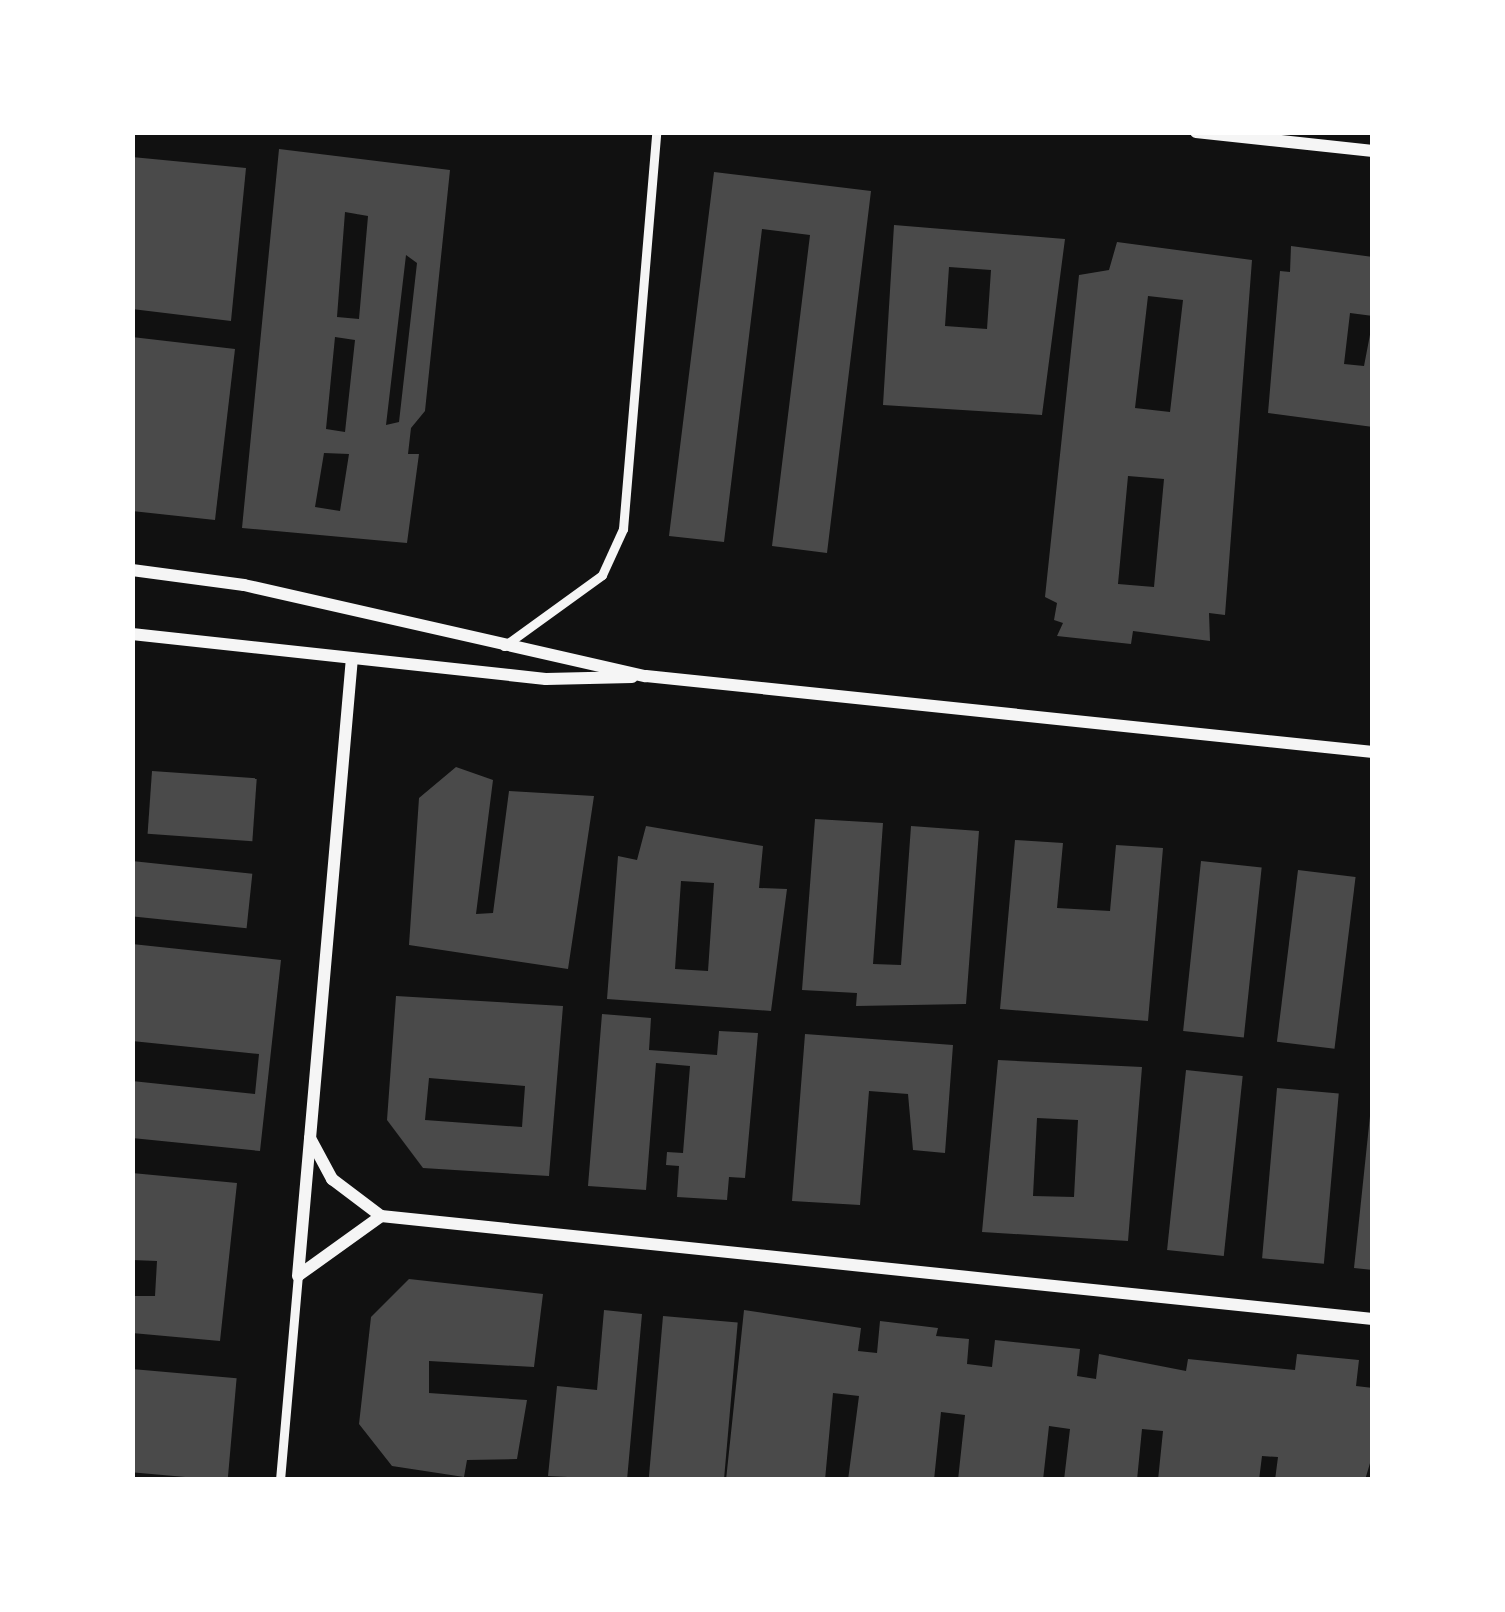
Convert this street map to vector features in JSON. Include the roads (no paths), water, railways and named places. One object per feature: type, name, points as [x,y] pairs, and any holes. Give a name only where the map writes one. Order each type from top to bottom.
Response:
[{"type":"street","points":[[1196,132],[1373,151]]},
{"type":"street","points":[[132,570],[244,585],[646,676],[1373,752]]},
{"type":"street","points":[[132,634],[546,679],[646,676]]},
{"type":"street","points":[[298,1276],[352,658]]},
{"type":"street","points":[[310,1138],[332,1179],[381,1216],[1373,1319]]},
{"type":"street","points":[[298,1276],[381,1216]]},
{"type":"lane","points":[[504,646],[602,574],[623,529],[656,132]]},
{"type":"lane","points":[[280,1480],[298,1276]]}]
